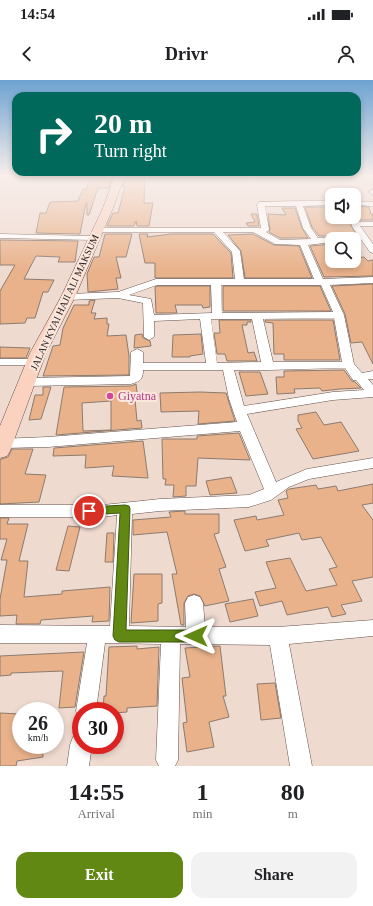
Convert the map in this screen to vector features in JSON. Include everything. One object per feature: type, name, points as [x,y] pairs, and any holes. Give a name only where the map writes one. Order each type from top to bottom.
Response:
[{"type":"street","name":"JALAN KYAI HAJI ALI MAKSUM","points":[[2,447],[28,382],[34,362],[68,297],[108,207]]},
{"type":"street","points":[[0,236],[266,229],[261,207]]},
{"type":"street","points":[[301,207],[308,228],[315,241]]},
{"type":"street","points":[[361,221],[373,224]]},
{"type":"street","points":[[357,224],[369,239],[373,250]]},
{"type":"street","points":[[216,230],[236,251],[240,281]]},
{"type":"street","points":[[252,230],[266,235],[278,242],[303,244],[325,240]]},
{"type":"street","points":[[303,244],[339,315],[348,366],[373,393]]},
{"type":"street","points":[[119,295],[156,282],[322,282],[373,280]]},
{"type":"street","points":[[216,281],[217,316]]},
{"type":"street","points":[[68,297],[119,295],[148,301],[150,318],[149,337]]},
{"type":"street","points":[[150,318],[339,315]]},
{"type":"street","points":[[205,316],[212,367]]},
{"type":"street","points":[[257,316],[268,367]]},
{"type":"street","points":[[28,382],[131,380],[137,378],[137,352]]},
{"type":"street","points":[[0,362],[34,362]]},
{"type":"street","points":[[137,367],[348,366]]},
{"type":"street","points":[[228,367],[231,385],[239,411],[273,492]]},
{"type":"street","points":[[357,377],[373,375]]},
{"type":"street","points":[[239,411],[333,396],[373,393]]},
{"type":"street","points":[[2,447],[246,426]]},
{"type":"street","points":[[0,511],[103,511],[160,505],[249,501],[266,496],[284,483],[307,474],[373,463]]},
{"type":"street","points":[[119,636],[125,509]]},
{"type":"street","points":[[194,603],[196,636]]},
{"type":"street","points":[[0,634],[97,636],[278,636],[373,628]]},
{"type":"street","points":[[87,702],[97,636]]},
{"type":"street","points":[[167,760],[170,636]]},
{"type":"street","points":[[278,636],[301,766]]},
{"type":"street","points":[[78,766],[80,754]]},
{"type":"building","points":[[48,207],[85,207],[80,234],[36,233],[40,213],[46,213]]},
{"type":"building","points":[[87,207],[92,207],[89,215],[87,215]]},
{"type":"building","points":[[120,207],[152,207],[149,226],[137,226],[136,221],[134,226],[107,226],[113,213],[118,213]]},
{"type":"building","points":[[305,207],[325,207],[325,224],[350,224],[355,232],[325,232],[325,236],[319,236],[312,227]]},
{"type":"building","points":[[361,207],[369,207],[371,214],[373,214],[373,220],[361,220]]},
{"type":"building","points":[[282,208],[295,208],[302,228],[308,238],[280,238],[269,232],[268,214],[286,215]]},
{"type":"building","points":[[251,214],[257,214],[259,226],[248,226],[246,223],[255,222]]},
{"type":"building","points":[[105,234],[132,234],[126,257],[116,257],[121,278],[116,278],[118,289],[88,292],[87,274],[94,257],[99,257]]},
{"type":"building","points":[[139,234],[148,234],[147,237],[171,234],[213,234],[231,253],[233,278],[155,278],[155,263],[145,263]]},
{"type":"building","points":[[253,234],[274,245],[299,246],[312,278],[245,278],[241,251],[228,235]]},
{"type":"building","points":[[0,240],[78,241],[75,262],[58,262],[60,257],[36,256],[24,279],[54,280],[48,292],[43,292],[35,318],[27,318],[25,323],[0,324],[0,291],[15,265],[0,265]]},
{"type":"building","points":[[325,245],[325,268],[361,268],[361,257],[364,257],[368,261],[373,260],[373,276],[324,277],[310,246]]},
{"type":"building","points":[[373,284],[373,364],[362,342],[351,343],[345,314],[332,286]]},
{"type":"building","points":[[210,286],[210,307],[203,308],[202,305],[175,305],[177,313],[156,313],[155,287]]},
{"type":"building","points":[[223,286],[320,286],[331,311],[223,311]]},
{"type":"building","points":[[95,300],[91,313],[96,313],[94,319],[107,318],[107,324],[109,324],[107,336],[126,335],[129,356],[129,375],[43,376],[53,346],[60,345],[63,328],[74,305],[89,305],[89,301]]},
{"type":"building","points":[[219,320],[251,320],[251,322],[247,322],[247,325],[242,325],[248,353],[254,352],[257,361],[227,361],[225,354],[217,354],[214,333],[220,333]]},
{"type":"building","points":[[265,320],[333,320],[340,360],[284,360],[284,354],[274,354],[273,323],[265,322]]},
{"type":"building","points":[[142,334],[143,338],[150,341],[151,346],[134,348],[135,335]]},
{"type":"building","points":[[201,334],[203,354],[190,357],[172,357],[173,335]]},
{"type":"building","points":[[0,347],[30,348],[26,358],[0,358]]},
{"type":"building","points":[[344,370],[352,381],[361,388],[322,391],[320,388],[294,389],[295,393],[277,394],[276,377],[284,377],[284,371]]},
{"type":"building","points":[[239,372],[260,372],[268,394],[246,396]]},
{"type":"building","points":[[136,384],[138,399],[135,399],[137,421],[141,420],[142,428],[56,435],[64,387],[131,386]],"holes":[[[111,401],[111,430],[83,431],[82,403]]]},
{"type":"building","points":[[43,387],[51,387],[41,419],[29,420],[35,395],[43,395]]},
{"type":"building","points":[[160,393],[226,393],[235,421],[198,424],[199,411],[161,412]]},
{"type":"building","points":[[316,412],[324,425],[341,422],[359,451],[313,459],[296,429],[302,428],[298,421],[298,415]]},
{"type":"building","points":[[239,433],[250,460],[198,458],[196,486],[186,486],[186,496],[173,497],[174,485],[165,485],[166,479],[163,479],[162,439],[197,439],[197,436]]},
{"type":"building","points":[[143,441],[148,478],[112,476],[114,466],[85,468],[86,455],[53,456],[54,448]]},
{"type":"building","points":[[12,449],[33,449],[25,474],[46,475],[39,502],[0,504],[0,461],[1,459],[8,457]]},
{"type":"building","points":[[231,477],[237,493],[210,495],[206,481]]},
{"type":"building","points":[[373,484],[373,503],[362,505],[373,520],[373,577],[352,581],[362,601],[341,605],[346,614],[332,617],[328,607],[287,615],[282,601],[260,606],[255,592],[276,588],[266,562],[290,558],[306,591],[337,585],[329,569],[337,567],[321,537],[302,540],[299,533],[266,540],[269,546],[245,551],[234,520],[256,516],[257,520],[284,515],[278,500],[288,498],[286,491],[289,489],[316,485],[318,489],[336,486],[338,491]]},
{"type":"building","points":[[185,511],[185,514],[219,514],[219,533],[214,534],[226,567],[219,569],[229,601],[205,606],[200,596],[194,594],[188,596],[184,603],[184,625],[181,625],[172,574],[177,574],[167,532],[133,535],[133,520],[171,517],[169,512]]},
{"type":"building","points":[[0,518],[9,518],[7,524],[28,524],[19,561],[28,561],[24,597],[62,594],[62,591],[110,587],[109,621],[92,622],[93,616],[41,620],[40,624],[16,624],[17,615],[0,616],[0,599],[7,560],[1,560],[7,539],[0,539]]},
{"type":"building","points":[[68,526],[80,527],[69,571],[56,570]]},
{"type":"building","points":[[107,533],[114,533],[113,562],[105,562]]},
{"type":"building","points":[[134,574],[162,574],[162,603],[158,604],[158,621],[131,623]]},
{"type":"building","points":[[253,599],[258,616],[230,622],[225,604]]},
{"type":"building","points":[[137,646],[137,649],[159,647],[157,706],[127,708],[127,712],[124,712],[124,702],[104,702],[104,696],[106,696],[109,647]]},
{"type":"building","points":[[220,646],[226,696],[223,696],[229,717],[209,722],[214,747],[187,752],[183,723],[187,722],[182,678],[190,677],[185,648]]},
{"type":"building","points":[[84,652],[76,702],[72,702],[72,707],[64,708],[64,702],[60,702],[63,671],[11,673],[11,675],[0,676],[0,656]]},
{"type":"building","points":[[275,683],[281,718],[261,720],[257,684]]},
{"type":"building","points":[[0,713],[12,714],[12,754],[43,754],[43,757],[17,761],[16,766],[0,766]]},
{"type":"place","name":"Giyatna","points":[[110,396]]},
{"type":"route","points":[[89,511],[125,509],[119,636],[196,636]]}]
